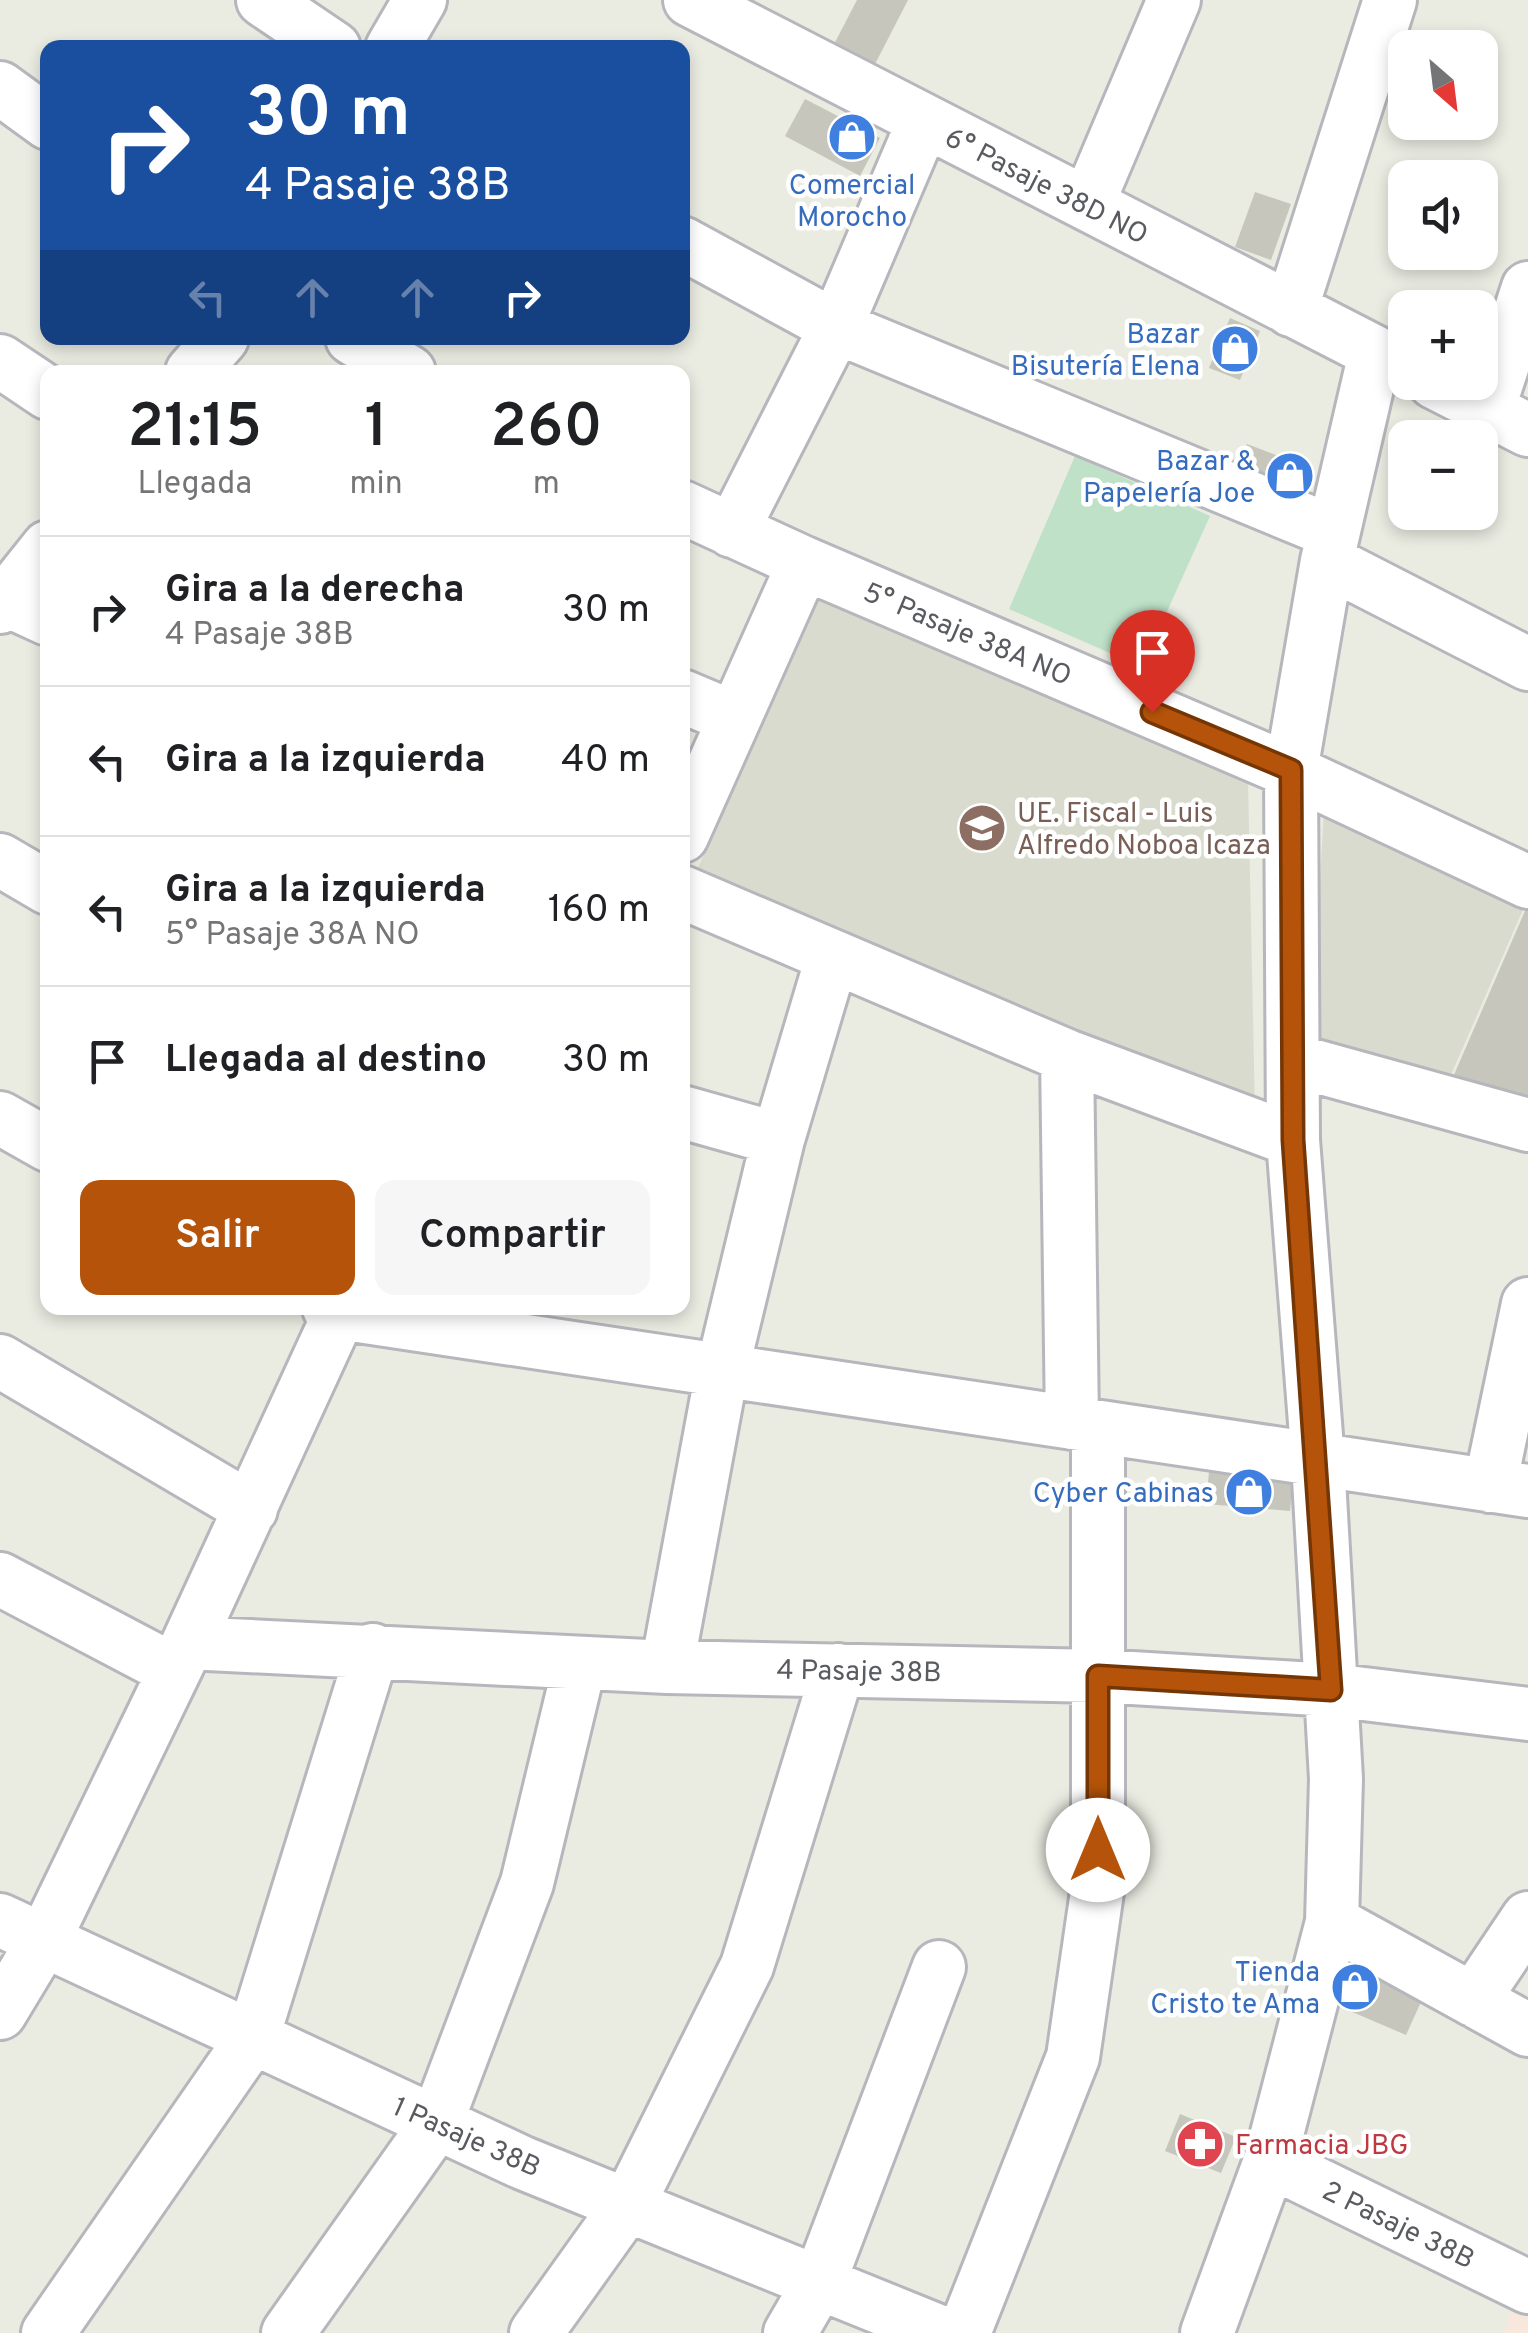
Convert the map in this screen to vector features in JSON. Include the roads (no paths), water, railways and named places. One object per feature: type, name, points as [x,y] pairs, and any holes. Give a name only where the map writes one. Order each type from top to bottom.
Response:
[{"type":"street","points":[[263,0],[322,40]]},
{"type":"street","points":[[397,40],[420,0]]},
{"type":"street","name":"6° Pasaje 38D NO","points":[[690,0],[1388,359]]},
{"type":"street","points":[[1291,310],[1390,0]]},
{"type":"street","points":[[1088,203],[1168,3]]},
{"type":"street","points":[[0,88],[40,116]]},
{"type":"street","points":[[732,531],[836,327],[923,122]]},
{"type":"street","points":[[690,247],[836,327],[1330,546],[1528,664]]},
{"type":"street","points":[[1469,400],[1508,420],[1528,288]]},
{"type":"street","points":[[198,365],[216,345]]},
{"type":"street","points":[[364,345],[397,365]]},
{"type":"street","points":[[0,360],[40,388]]},
{"type":"street","points":[[1207,2333],[1270,2160],[1332,1922],[1336,1778],[1318,1461],[1293,1140],[1291,770],[1330,546],[1388,366]]},
{"type":"street","name":"5° Pasaje 38A NO","points":[[690,511],[804,564],[1291,770],[1528,882]]},
{"type":"street","points":[[13,606],[40,560]]},
{"type":"street","points":[[690,818],[804,564]]},
{"type":"street","points":[[690,699],[734,718]]},
{"type":"street","points":[[0,860],[40,883]]},
{"type":"street","points":[[690,896],[1067,1056],[1293,1140]]},
{"type":"street","points":[[668,1667],[722,1371],[778,1139],[832,958]]},
{"type":"street","points":[[964,2333],[1072,2056],[1098,1884],[1098,1676],[1067,1056]]},
{"type":"street","points":[[1293,1060],[1528,1125]]},
{"type":"street","points":[[690,1114],[778,1139]]},
{"type":"street","points":[[0,1118],[40,1140]]},
{"type":"street","points":[[369,1315],[1509,1489],[1528,1304]]},
{"type":"street","points":[[0,2012],[22,1930],[181,1657],[252,1509],[335,1315]]},
{"type":"street","points":[[0,1361],[252,1509]]},
{"type":"street","name":"4 Pasaje 38B","points":[[0,1578],[181,1657],[373,1650],[668,1667],[1098,1676],[1331,1690],[1528,1714]]},
{"type":"street","points":[[48,2333],[254,2037],[373,1650]]},
{"type":"street","points":[[288,2333],[436,2124],[527,1882],[580,1662]]},
{"type":"street","points":[[536,2333],[629,2203],[746,1966],[838,1670]]},
{"type":"street","points":[[1473,2000],[1528,1918]]},
{"type":"street","points":[[1332,1922],[1528,2030]]},
{"type":"street","name":"1 Pasaje 38B","points":[[22,1930],[523,2164],[629,2203],[943,2333]]},
{"type":"street","points":[[790,2333],[819,2283],[939,1967]]},
{"type":"street","name":"2 Pasaje 38B","points":[[1270,2160],[1528,2288]]},
{"type":"place","name":"Comercial Morocho","points":[[852,137]]},
{"type":"place","name":"Bazar Bisutería Elena","points":[[1235,349]]},
{"type":"place","name":"Bazar & Papelería Joe","points":[[1290,476]]},
{"type":"place","name":"UE. Fiscal - Luis Alfredo Noboa Icaza","points":[[982,828]]},
{"type":"place","name":"Cyber Cabinas","points":[[1249,1492]]},
{"type":"place","name":"Tienda Cristo te Ama","points":[[1355,1987]]},
{"type":"place","name":"Farmacia JBG","points":[[1200,2144]]}]
